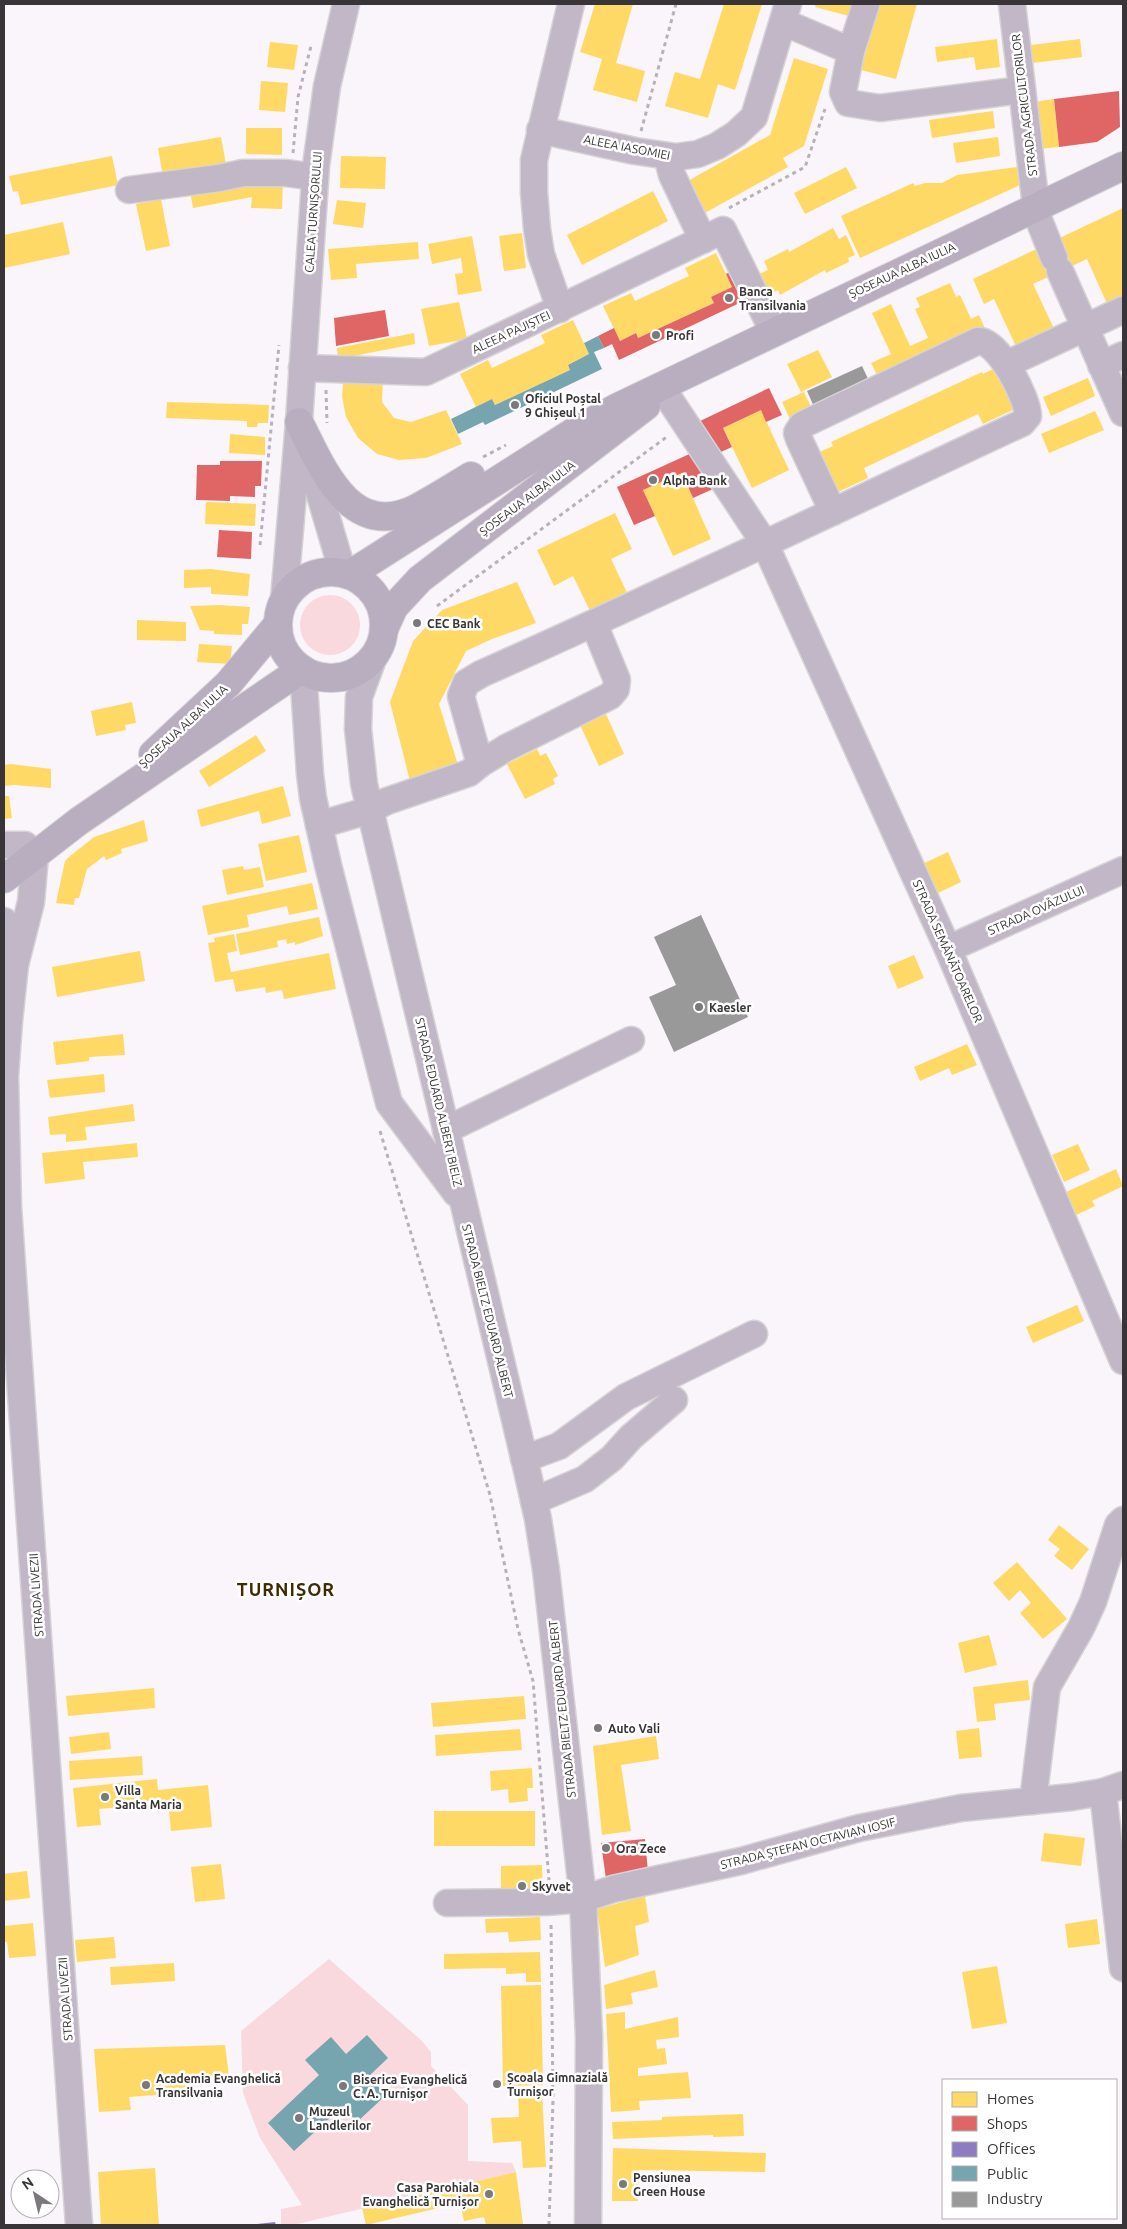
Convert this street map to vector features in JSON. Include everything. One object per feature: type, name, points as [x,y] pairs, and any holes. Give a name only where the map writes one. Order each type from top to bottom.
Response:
[{"type":"main road","name":"ȘOSEAUA ALBA IULIA","points":[[79,821],[208,705],[246,665],[299,583],[309,576],[332,572],[346,574],[575,431],[616,408],[673,384],[773,332],[1123,166]]},
{"type":"main road","name":"ȘOSEAUA ALBA IULIA","points":[[281,612],[282,645],[287,654],[302,670],[324,678],[341,677],[357,671],[374,656],[394,607],[420,579],[673,384]]},
{"type":"main road","points":[[299,422],[339,494],[354,507],[371,513],[400,514],[414,509],[595,407],[634,391],[673,384]]},
{"type":"main road","points":[[346,574],[359,580],[376,596],[382,612],[384,629]]},
{"type":"main road","name":"ȘOSEAUA ALBA IULIA","points":[[4,879],[79,821],[302,670]]},
{"type":"street","name":"CALEA TURNIȘORULUI","points":[[281,612],[299,422],[315,177],[327,86],[346,4]]},
{"type":"street","name":"ALEEA PAJIȘTEI","points":[[302,368],[426,372],[560,310],[547,273],[537,229],[534,160],[571,4]]},
{"type":"street","points":[[866,4],[851,51],[842,92],[848,103],[880,108],[1022,90]]},
{"type":"street","name":"STRADA AGRICULTORILOR","points":[[1012,4],[1036,207],[1040,224],[1084,328],[1112,360]]},
{"type":"street","name":"ALEEA IASOMIEI","points":[[540,130],[635,151],[667,156],[698,154],[717,146],[736,134],[754,117],[785,13],[851,51]]},
{"type":"street","points":[[667,156],[672,174],[713,235],[773,332]]},
{"type":"street","points":[[129,190],[242,173],[286,173],[315,177]]},
{"type":"street","points":[[560,310],[713,235]]},
{"type":"street","points":[[1007,364],[1123,310]]},
{"type":"street","points":[[480,764],[461,696],[466,683],[481,674],[594,624],[766,544],[1022,423],[1028,416],[1028,408],[1007,364],[988,343],[978,341],[802,424],[797,433],[799,439],[833,512]]},
{"type":"street","points":[[1112,360],[1123,414]]},
{"type":"street","name":"STRADA SEMĂNĂTOARELOR","points":[[673,384],[766,544],[948,949],[1123,1361]]},
{"type":"street","name":"CALEA TURNIȘORULUI","points":[[299,422],[346,574]]},
{"type":"street","points":[[319,825],[370,810],[387,801],[468,773],[506,748],[610,696],[616,689],[617,680],[594,624]]},
{"type":"street","name":"STRADA EDUARD ALBERT BIELZ","points":[[374,656],[359,697],[358,729],[370,810],[462,1201]]},
{"type":"street","name":"STRADA EDUARD ALBERT BIELZ","points":[[302,670],[310,774],[319,825],[389,1103],[462,1201]]},
{"type":"street","points":[[4,845],[25,845],[35,855]]},
{"type":"street","name":"STRADA LIVEZII","points":[[35,855],[31,902],[15,965],[6,1076],[8,1207],[79,2225]]},
{"type":"street","name":"STRADA OVĂZULUI","points":[[948,949],[1123,870]]},
{"type":"street","name":"STRADA LIVEZII","points":[[4,921],[15,965]]},
{"type":"street","points":[[446,1130],[631,1040]]},
{"type":"street","name":"STRADA BIELTZ EDUARD ALBERT","points":[[462,1201],[534,1501],[555,1646],[583,1899],[589,2037],[588,2225]]},
{"type":"street","points":[[524,1460],[558,1446],[626,1397],[754,1334]]},
{"type":"street","points":[[534,1501],[585,1479],[612,1458],[631,1438],[674,1400]]},
{"type":"street","points":[[1033,1801],[1047,1687],[1081,1628],[1093,1602],[1118,1524],[1123,1520]]},
{"type":"street","points":[[1113,1788],[1123,1968]]},
{"type":"street","name":"STRADA ȘTEFAN OCTAVIAN IOSIF","points":[[446,1903],[583,1899],[613,1889],[741,1860],[858,1828],[962,1808],[1033,1801],[1113,1788]]},
{"type":"path","points":[[635,151],[676,4]]},
{"type":"path","points":[[713,235],[724,211],[805,167],[826,108],[848,103]]},
{"type":"path","points":[[260,546],[280,340]]},
{"type":"path","points":[[377,1122],[490,1495],[518,1629],[533,1681],[551,1901],[552,2100],[549,2225]]},
{"type":"shaded area","points":[[324,595],[336,595],[347,600],[355,608],[360,619],[358,637],[347,650],[336,655],[324,655],[313,650],[305,642],[300,631],[300,619],[305,608],[313,600]]},
{"type":"shaded area","points":[[329,1959],[421,2040],[431,2052],[431,2066],[468,2105],[468,2161],[512,2163],[516,2172],[293,2225],[281,2225],[281,2209],[302,2205],[260,2138],[243,2093],[241,2031]]},
{"type":"building: Homes","points":[[595,4],[633,4],[616,63],[645,71],[637,102],[593,90],[602,59],[580,52]]},
{"type":"building: Homes","points":[[724,4],[762,4],[735,90],[718,84],[708,118],[665,106],[675,72],[700,79]]},
{"type":"building: Homes","points":[[816,4],[852,4],[849,16],[815,7]]},
{"type":"building: Homes","points":[[879,4],[917,4],[896,79],[861,70]]},
{"type":"building: Homes","points":[[997,39],[1000,67],[976,70],[974,57],[937,62],[935,47]]},
{"type":"building: Homes","points":[[1080,39],[1082,57],[1033,63],[1031,45]]},
{"type":"building: Homes","points":[[270,42],[298,45],[294,70],[267,67]]},
{"type":"building: Homes","points":[[794,58],[828,69],[804,146],[783,158],[788,167],[703,214],[686,182],[770,135]]},
{"type":"building: Homes","points":[[261,81],[288,83],[285,112],[259,110]]},
{"type":"building: Homes","points":[[1054,99],[1059,147],[1039,149],[1034,102]]},
{"type":"building: Homes","points":[[993,111],[995,128],[932,138],[929,120]]},
{"type":"building: Homes","points":[[246,128],[282,128],[282,155],[246,154]]},
{"type":"building: Homes","points":[[221,137],[227,170],[164,182],[158,148]]},
{"type":"building: Homes","points":[[998,137],[1000,156],[956,163],[953,143]]},
{"type":"building: Homes","points":[[112,156],[118,185],[21,205],[18,191],[13,192],[9,176]]},
{"type":"building: Homes","points":[[341,156],[386,157],[385,189],[340,188]]},
{"type":"building: Homes","points":[[846,167],[857,188],[805,214],[794,193]]},
{"type":"building: Homes","points":[[1017,167],[1020,185],[860,258],[841,216],[913,183],[915,186],[925,183],[942,183],[957,175]]},
{"type":"building: Homes","points":[[283,180],[282,209],[251,208],[252,197],[193,208],[190,191]]},
{"type":"building: Homes","points":[[653,191],[668,221],[582,265],[567,235]]},
{"type":"building: Homes","points":[[161,199],[170,246],[146,251],[136,204]]},
{"type":"building: Homes","points":[[337,200],[366,203],[363,228],[333,224]]},
{"type":"building: Homes","points":[[1123,208],[1123,301],[1109,308],[1087,259],[1033,284],[1057,335],[1019,353],[994,299],[984,304],[973,279]]},
{"type":"building: Homes","points":[[63,222],[70,254],[4,268],[4,235]]},
{"type":"building: Homes","points":[[833,228],[839,239],[846,235],[855,255],[848,258],[849,262],[826,273],[825,270],[780,295],[778,290],[769,295],[759,274],[768,270],[764,261],[788,249],[789,252]]},
{"type":"building: Homes","points":[[522,233],[526,268],[504,271],[499,236]]},
{"type":"building: Homes","points":[[472,236],[482,291],[458,295],[455,274],[463,273],[461,258],[432,264],[428,244]]},
{"type":"building: Homes","points":[[418,242],[419,259],[356,264],[357,278],[331,280],[328,249]]},
{"type":"building: Homes","points":[[716,253],[732,287],[711,297],[714,303],[638,338],[636,333],[620,341],[603,306],[631,293],[635,301],[689,276],[685,268]]},
{"type":"building: Homes","points":[[950,283],[956,297],[960,295],[971,319],[979,315],[986,331],[879,379],[871,363],[891,354],[872,313],[891,304],[910,346],[928,338],[915,309],[920,307],[916,298]]},
{"type":"building: Homes","points":[[459,302],[467,339],[429,346],[421,309]]},
{"type":"building: Homes","points":[[573,320],[589,354],[568,365],[570,370],[495,405],[492,399],[476,407],[460,374],[488,360],[492,368],[545,343],[541,335]]},
{"type":"building: Homes","points":[[414,333],[415,344],[338,359],[337,348]]},
{"type":"building: Homes","points":[[818,350],[832,377],[801,392],[787,364]]},
{"type":"building: Homes","points":[[995,368],[1015,409],[983,424],[978,414],[864,468],[868,478],[836,493],[817,453],[833,446],[831,442],[982,372],[983,374]]},
{"type":"building: Homes","points":[[344,374],[383,379],[382,402],[394,418],[411,422],[446,410],[462,444],[426,458],[399,460],[377,454],[358,438],[346,417],[342,396]]},
{"type":"building: Homes","points":[[1088,378],[1095,396],[1051,416],[1043,397]]},
{"type":"building: Homes","points":[[804,392],[812,409],[790,419],[782,402]]},
{"type":"building: Homes","points":[[167,402],[269,405],[268,423],[258,423],[257,427],[247,427],[247,421],[166,418]]},
{"type":"building: Homes","points":[[761,410],[789,470],[752,488],[723,428]]},
{"type":"building: Homes","points":[[1095,411],[1104,430],[1049,453],[1041,434]]},
{"type":"building: Homes","points":[[230,434],[265,437],[265,455],[229,453]]},
{"type":"building: Homes","points":[[682,473],[711,539],[673,556],[643,490]]},
{"type":"building: Homes","points":[[206,502],[256,504],[255,526],[205,524]]},
{"type":"building: Homes","points":[[615,513],[632,549],[611,559],[630,599],[593,617],[573,576],[554,586],[537,550]]},
{"type":"building: Homes","points":[[211,569],[250,574],[248,596],[211,594],[211,587],[184,588],[184,570]]},
{"type":"building: Homes","points":[[517,582],[536,623],[466,651],[439,704],[458,765],[410,781],[390,702],[413,641],[442,610]]},
{"type":"building: Homes","points":[[190,606],[250,607],[248,624],[242,624],[242,635],[214,634],[214,631],[200,630]]},
{"type":"building: Homes","points":[[137,620],[186,622],[186,641],[137,640]]},
{"type":"building: Homes","points":[[199,644],[232,646],[230,664],[197,662]]},
{"type":"building: Homes","points":[[132,702],[136,723],[125,725],[126,730],[96,736],[91,711]]},
{"type":"building: Homes","points":[[606,714],[624,754],[599,766],[580,725]]},
{"type":"building: Homes","points":[[256,735],[266,751],[209,787],[199,771]]},
{"type":"building: Homes","points":[[537,749],[540,756],[546,753],[558,776],[553,779],[555,784],[525,799],[507,764]]},
{"type":"building: Homes","points":[[11,764],[51,769],[51,788],[4,786],[4,765]]},
{"type":"building: Homes","points":[[283,786],[291,816],[262,824],[259,811],[201,827],[197,810]]},
{"type":"building: Homes","points":[[4,796],[9,796],[12,818],[4,819]]},
{"type":"building: Homes","points":[[144,820],[148,841],[121,849],[122,853],[106,860],[104,856],[87,869],[79,898],[75,898],[74,905],[56,903],[65,861],[69,857],[94,837]]},
{"type":"building: Homes","points":[[299,835],[307,872],[266,881],[258,844]]},
{"type":"building: Homes","points":[[948,852],[961,882],[934,895],[920,865]]},
{"type":"building: Homes","points":[[243,866],[244,870],[260,867],[264,887],[227,895],[222,870]]},
{"type":"building: Homes","points":[[312,883],[318,909],[289,915],[287,906],[247,915],[249,927],[208,935],[202,906]]},
{"type":"building: Homes","points":[[319,917],[323,936],[295,945],[295,942],[287,944],[286,939],[277,941],[278,947],[240,955],[236,934]]},
{"type":"building: Homes","points":[[234,934],[237,951],[227,953],[231,972],[329,953],[336,989],[284,999],[282,990],[266,993],[265,987],[236,992],[233,979],[215,982],[208,943],[215,942],[214,938]]},
{"type":"building: Homes","points":[[140,951],[145,981],[57,997],[52,967]]},
{"type":"building: Homes","points":[[914,955],[924,978],[898,989],[888,966]]},
{"type":"building: Homes","points":[[123,1034],[125,1055],[89,1057],[89,1061],[56,1065],[53,1042]]},
{"type":"building: Homes","points":[[967,1044],[977,1065],[952,1075],[949,1068],[920,1081],[914,1067]]},
{"type":"building: Homes","points":[[104,1074],[105,1092],[50,1098],[47,1080]]},
{"type":"building: Homes","points":[[133,1104],[135,1121],[85,1127],[87,1140],[66,1142],[66,1134],[50,1135],[48,1117]]},
{"type":"building: Homes","points":[[137,1143],[138,1157],[83,1162],[85,1179],[45,1184],[42,1153]]},
{"type":"building: Homes","points":[[1078,1144],[1090,1170],[1064,1182],[1052,1155]]},
{"type":"building: Homes","points":[[1116,1169],[1123,1186],[1092,1201],[1095,1206],[1072,1217],[1062,1194]]},
{"type":"building: Homes","points":[[1077,1305],[1084,1321],[1033,1343],[1026,1327]]},
{"type":"building: Homes","points":[[1059,1525],[1089,1549],[1072,1570],[1054,1556],[1060,1549],[1048,1540]]},
{"type":"building: Homes","points":[[1017,1562],[1067,1619],[1043,1639],[1020,1613],[1031,1603],[1020,1590],[1009,1601],[993,1583]]},
{"type":"building: Homes","points":[[989,1635],[997,1665],[965,1673],[958,1643]]},
{"type":"building: Homes","points":[[1028,1680],[1030,1700],[994,1704],[996,1720],[977,1722],[973,1687]]},
{"type":"building: Homes","points":[[154,1688],[155,1708],[68,1716],[66,1696]]},
{"type":"building: Homes","points":[[524,1696],[526,1719],[433,1727],[431,1703]]},
{"type":"building: Homes","points":[[979,1728],[982,1757],[959,1759],[956,1731]]},
{"type":"building: Homes","points":[[520,1729],[522,1750],[436,1756],[435,1735]]},
{"type":"building: Homes","points":[[109,1732],[111,1749],[71,1754],[69,1737]]},
{"type":"building: Homes","points":[[656,1736],[659,1759],[621,1765],[631,1831],[602,1835],[593,1746]]},
{"type":"building: Homes","points":[[142,1756],[143,1775],[70,1780],[69,1761]]},
{"type":"building: Homes","points":[[532,1768],[533,1788],[527,1788],[528,1801],[509,1803],[508,1789],[491,1791],[490,1771]]},
{"type":"building: Homes","points":[[157,1779],[158,1790],[208,1785],[212,1827],[171,1831],[169,1810],[165,1810],[165,1803],[99,1809],[101,1825],[77,1827],[73,1788]]},
{"type":"building: Homes","points":[[434,1811],[535,1811],[535,1846],[434,1846]]},
{"type":"building: Homes","points":[[1044,1833],[1085,1838],[1081,1866],[1041,1861]]},
{"type":"building: Homes","points":[[221,1864],[225,1899],[195,1902],[191,1867]]},
{"type":"building: Homes","name":"Skyvet","points":[[542,1865],[543,1894],[501,1894],[501,1866]]},
{"type":"building: Homes","points":[[27,1871],[30,1898],[4,1901],[4,1874]]},
{"type":"building: Homes","points":[[645,1896],[649,1922],[635,1926],[639,1955],[605,1967],[597,1909]]},
{"type":"building: Homes","points":[[540,1917],[541,1940],[509,1942],[508,1932],[486,1933],[485,1919]]},
{"type":"building: Homes","points":[[1097,1919],[1100,1944],[1068,1948],[1065,1924]]},
{"type":"building: Homes","points":[[33,1923],[36,1956],[9,1958],[7,1942],[4,1942],[4,1926]]},
{"type":"building: Homes","points":[[114,1937],[116,1958],[77,1962],[75,1940]]},
{"type":"building: Homes","points":[[540,1952],[541,1982],[526,1982],[526,1973],[506,1974],[506,1968],[444,1969],[444,1954]]},
{"type":"building: Homes","points":[[174,1963],[175,1981],[111,1985],[110,1967]]},
{"type":"building: Homes","points":[[997,1966],[1007,2023],[972,2029],[962,1972]]},
{"type":"building: Homes","points":[[655,1970],[658,1987],[631,1993],[633,2004],[606,2009],[604,1985]]},
{"type":"building: Homes","points":[[541,1985],[543,2085],[503,2086],[501,1986]]},
{"type":"building: Homes","points":[[625,2012],[625,2029],[678,2017],[679,2037],[656,2040],[657,2049],[665,2048],[667,2064],[638,2068],[638,2076],[688,2072],[691,2098],[639,2101],[640,2110],[611,2112],[606,2014]]},
{"type":"building: Homes","name":"Academia Evanghelică Transilvania","points":[[225,2045],[229,2076],[194,2078],[194,2092],[129,2097],[131,2110],[99,2112],[94,2049]]},
{"type":"building: Homes","points":[[542,2092],[546,2167],[523,2168],[521,2141],[493,2143],[491,2118],[519,2117],[518,2093]]},
{"type":"building: Homes","points":[[743,2114],[744,2136],[713,2137],[713,2135],[613,2139],[612,2122],[662,2120],[662,2117]]},
{"type":"building: Homes","points":[[613,2148],[766,2153],[765,2172],[639,2170],[638,2201],[612,2201]]},
{"type":"building: Homes","points":[[155,2168],[159,2225],[101,2225],[98,2172]]},
{"type":"building: Homes","name":"Casa Parohiala Evanghelică Turnișor","points":[[516,2172],[523,2224],[486,2225],[484,2217],[464,2221],[460,2203],[366,2225],[362,2208]]},
{"type":"building: Shops","points":[[1119,91],[1120,127],[1097,142],[1059,147],[1054,99]]},
{"type":"building: Shops","points":[[734,270],[748,299],[619,360],[612,344],[604,348],[598,336],[614,328],[620,341],[636,333],[638,338],[714,303],[711,297],[732,287],[726,274]]},
{"type":"building: Shops","points":[[385,310],[389,336],[336,346],[334,318]]},
{"type":"building: Shops","points":[[769,388],[782,415],[766,422],[761,410],[723,428],[732,447],[714,455],[698,422]]},
{"type":"building: Shops","points":[[696,451],[713,489],[693,498],[682,473],[643,490],[655,516],[634,525],[617,487]]},
{"type":"building: Shops","points":[[220,461],[262,461],[261,486],[255,486],[255,497],[230,496],[230,501],[196,500],[197,465],[220,465]]},
{"type":"building: Shops","points":[[219,530],[252,532],[251,559],[217,557]]},
{"type":"building: Shops","points":[[645,1839],[648,1872],[606,1879],[601,1843]]},
{"type":"building: Offices","points":[[275,2222],[276,2225],[257,2225],[257,2224]]},
{"type":"building: Public","points":[[598,336],[604,348],[594,352],[602,369],[485,425],[483,422],[458,434],[451,419],[492,399],[495,405],[570,370],[568,365],[589,354],[584,343]]},
{"type":"building: Public","name":"Biserica Evanghelică C. A. Turnișor","points":[[367,2035],[388,2058],[369,2076],[386,2095],[357,2122],[343,2106],[294,2151],[268,2123],[319,2075],[305,2060],[331,2037],[346,2054]]},
{"type":"building: Industry","points":[[862,366],[870,383],[815,409],[807,391]]},
{"type":"building: Industry","name":"Kaesler","points":[[701,915],[748,1017],[674,1052],[649,997],[676,985],[654,937]]},
{"type":"place","name":"Banca Transilvania","points":[[729,298]]},
{"type":"place","name":"Profi","points":[[656,335]]},
{"type":"place","name":"Oficiul Poștal 9 Ghișeul 1","points":[[515,405]]},
{"type":"place","name":"Alpha Bank","points":[[653,480]]},
{"type":"place","name":"CEC Bank","points":[[417,623]]},
{"type":"place","name":"Kaesler","points":[[699,1007]]},
{"type":"place","name":"Auto Vali","points":[[598,1728]]},
{"type":"place","name":"Villa Santa Maria","points":[[105,1797]]},
{"type":"place","name":"Ora Zece","points":[[606,1848]]},
{"type":"place","name":"Skyvet","points":[[522,1886]]},
{"type":"place","name":"Școala Gimnazială Turnișor","points":[[497,2084]]},
{"type":"place","name":"Academia Evanghelică Transilvania","points":[[146,2085]]},
{"type":"place","name":"Biserica Evanghelică C. A. Turnișor","points":[[343,2086]]},
{"type":"place","name":"Muzeul Landlerilor","points":[[299,2118]]},
{"type":"place","name":"Pensiunea Green House","points":[[623,2184]]},
{"type":"place","name":"Casa Parohiala Evanghelică Turnișor","points":[[489,2194]]},
{"type":"district","name":"TURNIȘOR","points":[[286,1589]]}]
